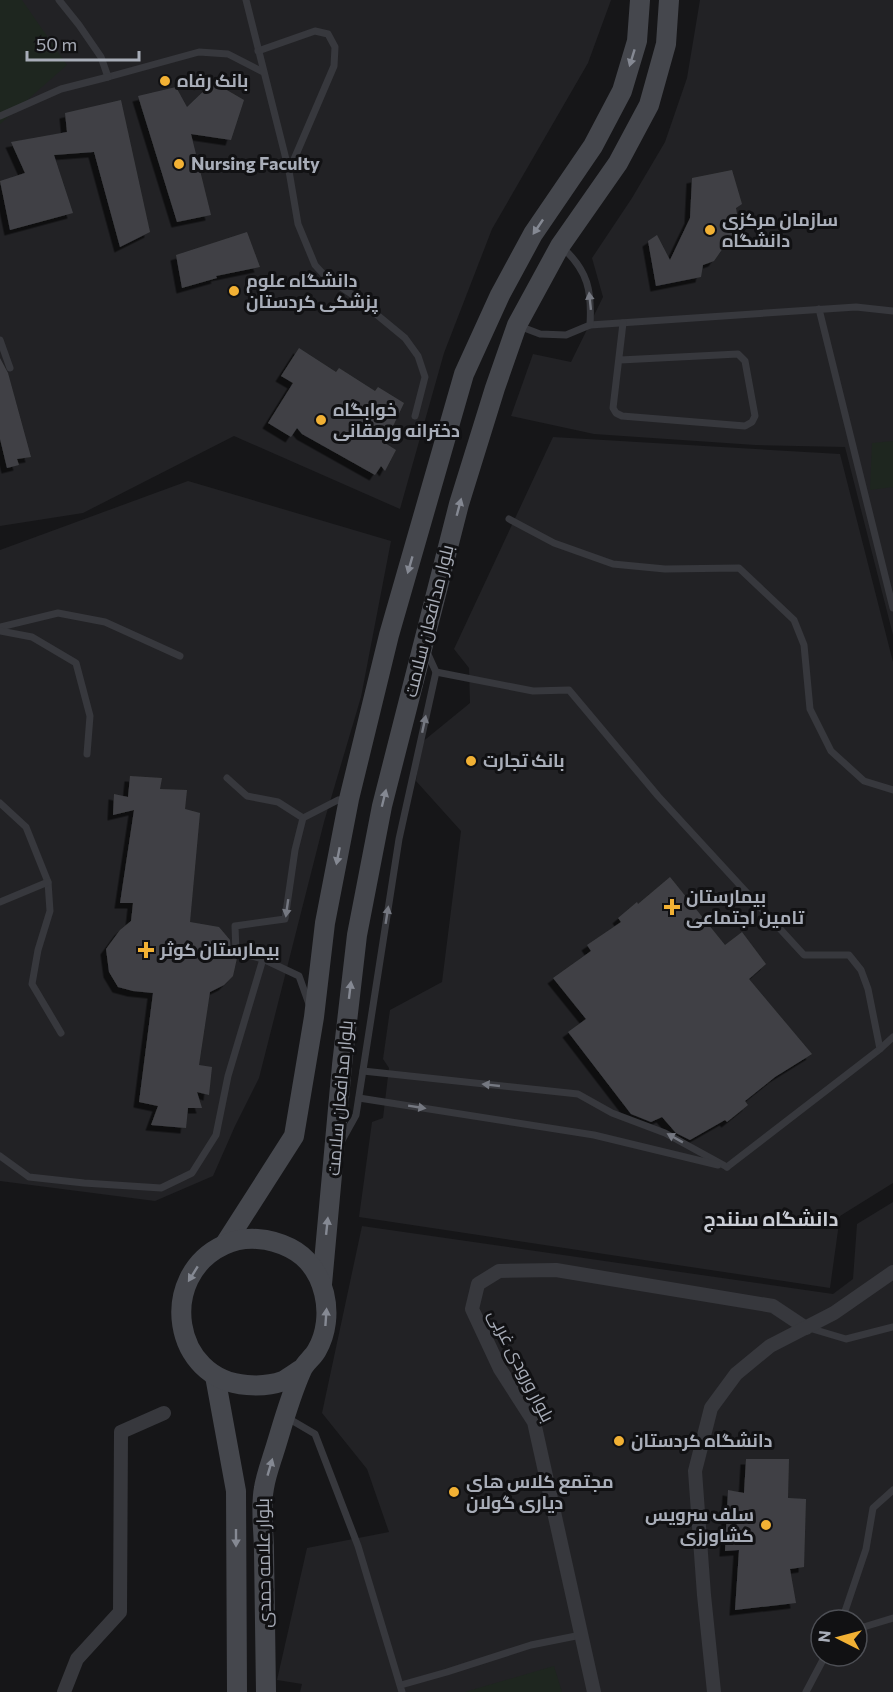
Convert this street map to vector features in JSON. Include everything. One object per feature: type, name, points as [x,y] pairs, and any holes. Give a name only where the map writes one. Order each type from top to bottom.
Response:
[{"type":"main road","name":"بلوار مدافعان سلامت","points":[[225,1244],[294,1136],[314,1017],[325,923],[349,799],[389,635],[464,374],[500,295],[533,234],[593,146],[622,91],[637,41],[640,0]]},
{"type":"main road","name":"بلوار مدافعان سلامت","points":[[322,1284],[342,1065],[357,935],[382,806],[459,504],[517,326],[561,246],[618,163],[649,105],[666,44],[669,0]]},
{"type":"main road","points":[[248,1239],[270,1240],[292,1249],[309,1264],[322,1284],[327,1306],[326,1329],[317,1351],[302,1369],[282,1381],[260,1386],[237,1385],[215,1376],[198,1361],[185,1341],[180,1319],[182,1296],[190,1274],[205,1256],[225,1244],[248,1239]]},
{"type":"main road","name":"بلوار علامه حمدی","points":[[266,1692],[263,1490],[302,1369]]},
{"type":"main road","name":"بلوار علامه حمدی","points":[[215,1376],[236,1491],[237,1692]]},
{"type":"street","name":"بلوار ورودی غربی","points":[[594,1692],[534,1422],[500,1369],[472,1309],[478,1284],[499,1271],[556,1270],[772,1305],[807,1328]]},
{"type":"street","points":[[714,1692],[695,1470],[711,1408],[736,1374],[770,1346],[834,1313],[893,1272]]},
{"type":"street","points":[[64,1692],[77,1659],[120,1612],[121,1432],[164,1413]]},
{"type":"lane","points":[[59,0],[100,57],[108,77]]},
{"type":"lane","points":[[246,0],[289,171],[298,224],[315,265],[326,277],[353,295],[405,338],[418,356],[425,377],[415,416]]},
{"type":"lane","points":[[258,51],[315,31],[328,34],[335,47],[334,66],[289,171]]},
{"type":"lane","points":[[0,116],[61,89],[199,52],[228,54],[263,72]]},
{"type":"lane","points":[[561,246],[584,273],[591,300],[590,324]]},
{"type":"lane","points":[[517,326],[540,334],[566,335],[590,324],[856,307],[893,311]]},
{"type":"lane","points":[[819,309],[893,608]]},
{"type":"lane","points":[[620,360],[738,354],[745,361],[755,416],[752,422],[745,426],[622,416],[616,413],[614,408],[623,323]]},
{"type":"lane","points":[[0,340],[10,368]]},
{"type":"lane","points":[[509,519],[554,543],[613,564],[665,569],[739,568],[794,620],[804,645],[810,709],[831,751],[864,781],[893,790]]},
{"type":"lane","points":[[0,629],[58,613],[105,622],[180,656]]},
{"type":"lane","points":[[0,629],[32,637],[76,663],[90,716],[87,754]]},
{"type":"lane","points":[[334,1155],[356,1115],[399,839],[436,672],[424,644]]},
{"type":"lane","points":[[436,672],[534,691],[569,690],[658,796],[804,955],[849,955],[861,970],[868,989],[880,1049]]},
{"type":"lane","points":[[227,778],[247,795],[278,802],[303,818]]},
{"type":"lane","points":[[314,1017],[299,976],[263,959],[236,952],[235,926],[285,919],[295,850],[303,818],[338,800],[349,799]]},
{"type":"lane","points":[[0,803],[26,827],[48,882],[50,911],[38,950],[32,984],[62,1034]]},
{"type":"lane","points":[[0,902],[48,882]]},
{"type":"lane","points":[[0,1156],[29,1177],[84,1183],[161,1188],[192,1173],[216,1135],[228,1076],[263,959]]},
{"type":"lane","points":[[727,1167],[893,1037]]},
{"type":"lane","points":[[363,1071],[578,1094],[612,1113],[665,1133],[727,1167]]},
{"type":"lane","points":[[359,1098],[594,1135],[727,1167]]},
{"type":"lane","points":[[807,1328],[846,1339],[893,1327]]},
{"type":"lane","points":[[285,1416],[315,1434],[358,1546],[401,1688],[531,1645],[581,1635]]},
{"type":"lane","points":[[846,1608],[866,1549],[873,1508],[893,1490]]},
{"type":"lane","points":[[869,1625],[893,1617]]},
{"type":"lane","points":[[806,1692],[819,1668]]},
{"type":"shaded area","name":"دانشگاه علوم پزشکی کردستان","points":[[0,0],[611,0],[588,63],[492,229],[444,353],[400,509],[234,436],[83,513],[0,526]]},
{"type":"shaded area","points":[[0,0],[22,0],[67,65],[0,124]]},
{"type":"shaded area","points":[[700,0],[893,0],[893,635],[845,447],[755,445],[594,434],[511,416],[533,354],[571,362],[603,297],[592,258],[632,198],[665,142],[687,78]]},
{"type":"shaded area","name":"بیمارستان تامین اجتماعی","points":[[553,437],[840,454],[893,662],[893,1183],[840,1216],[830,1288],[359,1217],[372,1122],[383,1118],[389,1068],[383,1059],[390,1010],[442,982],[461,831],[416,781],[421,743],[470,703],[469,668],[454,649]]},
{"type":"shaded area","points":[[893,441],[893,487],[870,490],[872,443]]},
{"type":"shaded area","name":"بیمارستان کوثر","points":[[188,481],[391,541],[361,697],[324,822],[259,1078],[213,1176],[155,1201],[0,1181],[0,550]]},
{"type":"shaded area","name":"دانشگاه کردستان","points":[[893,1202],[893,1692],[300,1692],[302,1684],[277,1680],[307,1548],[389,1532],[367,1469],[322,1413],[362,1226],[833,1294],[853,1279],[857,1224]]},
{"type":"shaded area","points":[[554,1666],[562,1692],[465,1692]]},
{"type":"building","points":[[213,82],[244,100],[231,140],[191,134],[211,215],[177,222],[138,96],[176,87],[187,107]]},
{"type":"building","points":[[121,100],[150,232],[120,247],[94,152],[54,155],[73,213],[10,230],[0,181],[25,173],[11,142],[67,132],[65,113]]},
{"type":"building","name":"سازمان مرکزی دانشگاه","points":[[732,170],[742,204],[736,208],[739,225],[714,261],[703,265],[701,277],[656,286],[648,241],[657,235],[670,260],[690,218],[692,178]]},
{"type":"building","points":[[247,232],[260,267],[216,276],[217,278],[182,288],[176,255]]},
{"type":"building","points":[[299,348],[336,372],[339,368],[375,391],[378,387],[404,403],[385,443],[396,450],[385,471],[381,466],[375,475],[302,434],[297,428],[291,437],[268,423],[293,383],[281,376]]},
{"type":"building","points":[[0,358],[8,373],[31,457],[17,459],[19,465],[7,468],[0,439]]},
{"type":"building","points":[[130,776],[162,778],[160,789],[187,790],[185,809],[200,813],[190,922],[219,927],[230,940],[231,953],[237,958],[233,976],[224,985],[210,992],[199,1065],[212,1067],[209,1095],[197,1092],[202,1108],[188,1108],[186,1128],[151,1125],[158,1106],[139,1102],[153,993],[118,987],[109,972],[106,949],[120,930],[131,921],[133,903],[120,903],[134,810],[113,815],[114,794],[128,797]]},
{"type":"building","points":[[670,877],[725,945],[742,932],[766,964],[749,979],[812,1054],[775,1077],[745,1101],[748,1105],[727,1122],[725,1120],[690,1140],[676,1133],[662,1117],[651,1122],[631,1114],[568,1032],[586,1019],[553,978],[591,951],[587,945],[621,922],[618,918]]},
{"type":"building","name":"سلف سرویس کشاورزی","points":[[746,1459],[789,1459],[788,1498],[806,1499],[804,1567],[790,1569],[796,1603],[735,1610],[739,1550],[725,1551],[728,1490],[744,1493]]},
{"type":"place","name":"بانک رفاه","points":[[165,81]]},
{"type":"place","name":"Nursing Faculty","points":[[179,164]]},
{"type":"place","name":"سازمان مرکزی دانشگاه","points":[[710,230]]},
{"type":"place","name":"دانشگاه علوم پزشکی کردستان","points":[[234,291]]},
{"type":"place","name":"خوابگاه دخترانه ورمقانی","points":[[321,420]]},
{"type":"place","name":"بانک تجارت","points":[[471,761]]},
{"type":"place","name":"بیمارستان تامین اجتماعی","points":[[672,907]]},
{"type":"place","name":"بیمارستان کوثر","points":[[146,950]]},
{"type":"place","name":"دانشگاه کردستان","points":[[619,1441]]},
{"type":"place","name":"مجتمع کلاس های دیاری گولان","points":[[454,1492]]},
{"type":"place","name":"سلف سرویس کشاورزی","points":[[766,1525]]},
{"type":"district","name":"دانشگاه سنندج","points":[[771,1219]]}]
